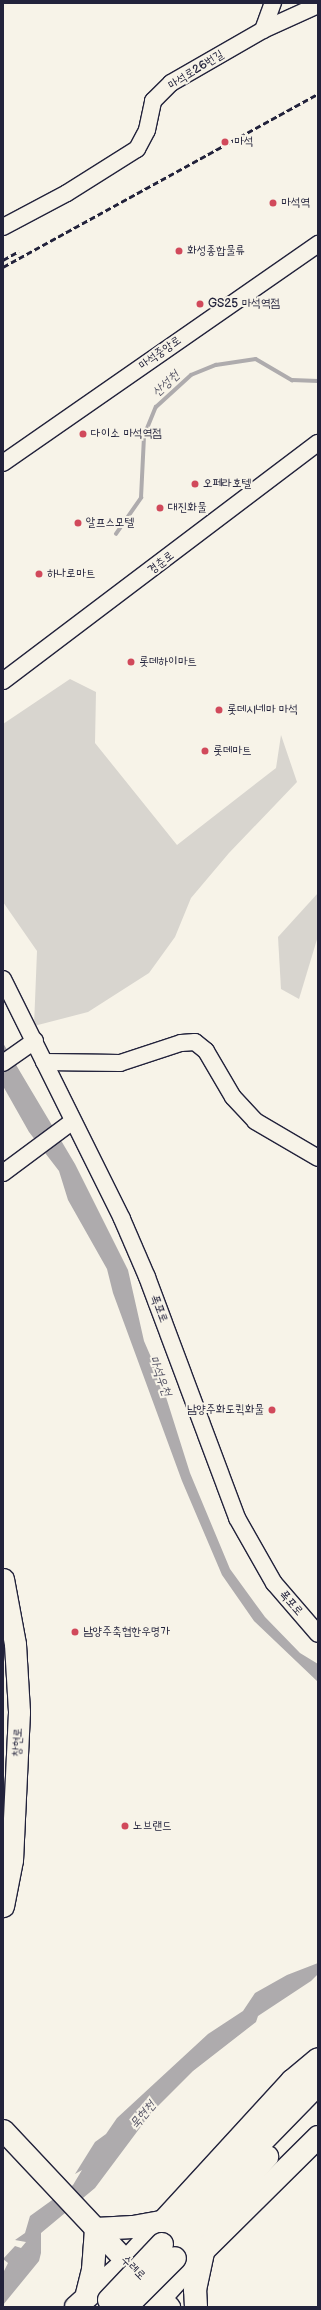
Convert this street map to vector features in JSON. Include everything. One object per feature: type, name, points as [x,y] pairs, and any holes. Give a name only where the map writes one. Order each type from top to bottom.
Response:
[{"type":"highway","points":[[100,2303],[126,2262],[161,2222],[292,2081],[318,2059]]},
{"type":"highway","points":[[168,2251],[318,2084]]},
{"type":"highway","points":[[100,2303],[168,2251],[318,2101]]},
{"type":"highway","points":[[161,2304],[203,2251],[318,2137]]},
{"type":"highway","points":[[100,2303],[93,2270],[96,2229],[133,2227],[161,2222]]},
{"type":"highway","points":[[196,2307],[195,2290],[203,2251]]},
{"type":"main road","name":"창현로","points":[[3,1579],[15,1644],[19,1712],[12,1860],[3,1906]]},
{"type":"main road","name":"수레로","points":[[3,2130],[51,2178],[126,2262],[161,2304]]},
{"type":"street","points":[[263,30],[273,3]]},
{"type":"street","name":"마석로26번길","points":[[3,226],[68,193],[136,149],[146,130],[153,101],[171,83],[263,30],[318,5]]},
{"type":"street","name":"마석중앙로","points":[[3,462],[318,244]]},
{"type":"street","name":"경춘로","points":[[3,681],[318,443]]},
{"type":"street","name":"폭포로","points":[[3,979],[35,1041],[67,1125],[122,1219],[147,1277],[237,1518],[274,1583],[318,1634]]},
{"type":"street","points":[[3,1063],[16,1052],[35,1041]]},
{"type":"street","points":[[44,1062],[120,1063],[181,1043],[195,1042],[206,1051],[233,1097],[254,1121],[318,1158]]},
{"type":"street","points":[[3,1174],[31,1151],[67,1125]]},
{"type":"shaded area","points":[[70,679],[96,692],[95,743],[177,845],[276,768],[281,735],[297,782],[229,853],[191,898],[175,937],[149,973],[88,1012],[34,1026],[37,951],[3,902],[3,724]]},
{"type":"shaded area","points":[[318,893],[318,936],[299,999],[281,989],[278,937]]},
{"type":"water","points":[[3,1043],[75,1164],[128,1270],[144,1341],[160,1378],[190,1473],[230,1569],[265,1617],[300,1653],[318,1664],[318,1682],[254,1621],[222,1575],[182,1481],[113,1293],[107,1269],[68,1200],[59,1171],[29,1132],[3,1086]]},
{"type":"water","name":"묵현천","points":[[318,1963],[318,1974],[311,1981],[258,2016],[256,2022],[193,2071],[151,2113],[95,2188],[41,2233],[41,2253],[39,2261],[3,2305],[3,2273],[8,2263],[3,2259],[15,2246],[21,2248],[26,2242],[15,2240],[25,2233],[30,2216],[73,2185],[82,2170],[75,2174],[95,2142],[106,2134],[117,2118],[208,2034],[243,2011],[255,1993],[287,1975]]},
{"type":"waterway","name":"산성천","points":[[116,534],[141,498],[144,436],[156,407],[191,375],[216,365],[256,359],[292,380],[318,381]]},
{"type":"railway","points":[[3,267],[318,94]]},
{"type":"railway","points":[[3,260],[19,251]]},
{"type":"place","name":"마석","points":[[225,142]]},
{"type":"place","name":"마석역","points":[[273,203]]},
{"type":"place","name":"화성종합물류","points":[[179,251]]},
{"type":"place","name":"GS25 마석역점","points":[[200,304]]},
{"type":"place","name":"다이소 마석역점","points":[[83,434]]},
{"type":"place","name":"오페라호텔","points":[[195,484]]},
{"type":"place","name":"대진화물","points":[[160,508]]},
{"type":"place","name":"알프스모텔","points":[[78,523]]},
{"type":"place","name":"하나로마트","points":[[39,574]]},
{"type":"place","name":"롯데하이마트","points":[[131,662]]},
{"type":"place","name":"롯데시네마 마석","points":[[219,710]]},
{"type":"place","name":"롯데마트","points":[[205,751]]},
{"type":"place","name":"남양주화도퀵화물","points":[[272,1410]]},
{"type":"place","name":"남양주축협한우명가","points":[[75,1632]]},
{"type":"place","name":"노브랜드","points":[[125,1826]]},
{"type":"water label","name":"마석우천","points":[[160,1376]]}]
